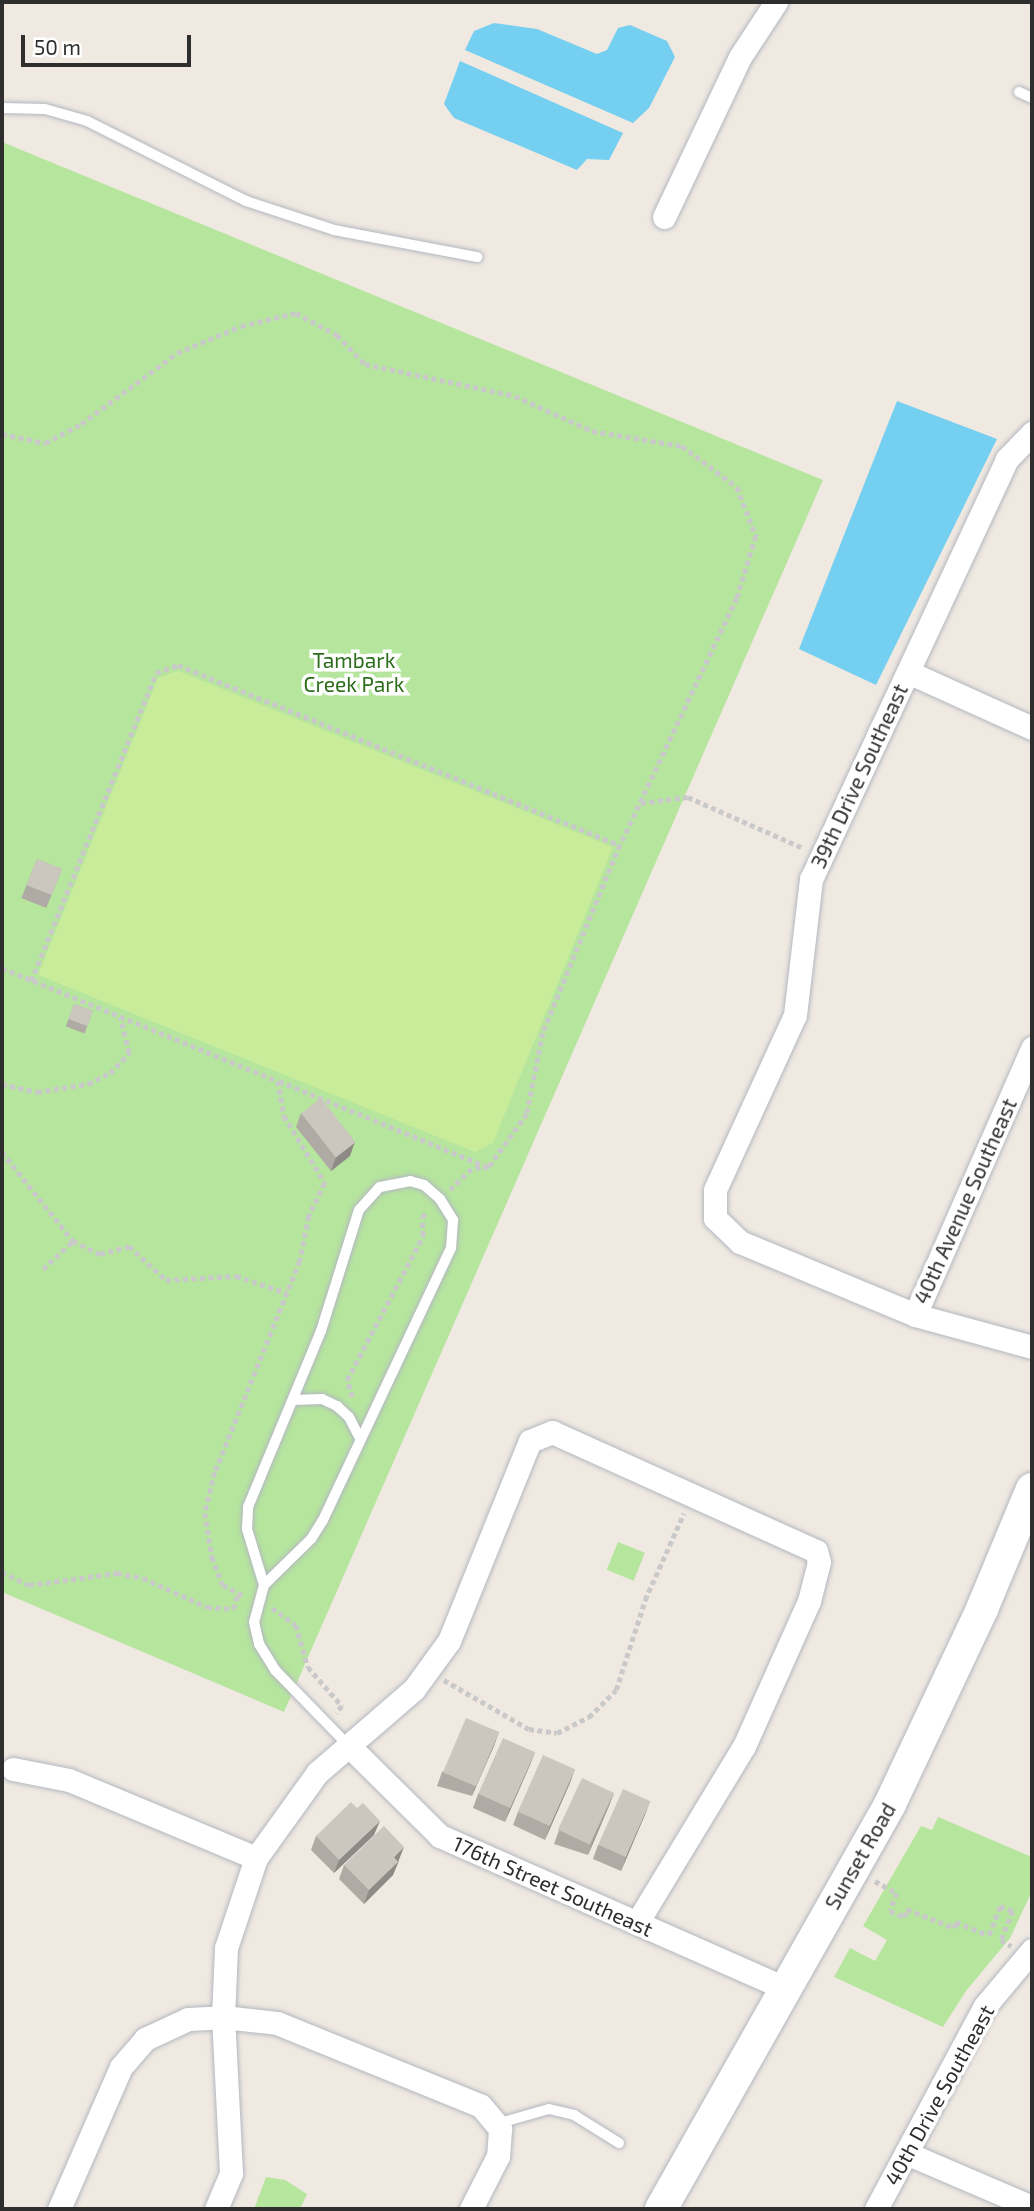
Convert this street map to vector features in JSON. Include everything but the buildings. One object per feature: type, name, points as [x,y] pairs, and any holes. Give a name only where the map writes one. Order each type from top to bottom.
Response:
[{"type":"street","points":[[664,217],[740,57],[776,2]]},
{"type":"street","name":"39th Drive Southeast","points":[[915,1315],[740,1242],[715,1218],[715,1190],[795,1014],[811,879],[1007,460],[1032,433]]},
{"type":"street","points":[[908,672],[1032,728]]},
{"type":"street","name":"40th Avenue Southeast","points":[[915,1315],[1032,1048]]},
{"type":"street","points":[[915,1315],[1032,1347]]},
{"type":"street","points":[[216,2209],[231,2173],[223,2017],[226,1948],[256,1858],[317,1773],[414,1689],[449,1641],[530,1441],[552,1432],[816,1551],[819,1575],[744,1746],[637,1923]]},
{"type":"street","name":"Sunset Road","points":[[661,2209],[890,1804],[982,1609],[1032,1489]]},
{"type":"street","name":"176th Street Southeast","points":[[349,1746],[440,1836],[784,1988]]},
{"type":"street","points":[[13,1769],[69,1780],[256,1858]]},
{"type":"street","name":"40th Drive Southeast","points":[[876,2209],[985,2006],[1031,1954]]},
{"type":"street","points":[[59,2209],[121,2067],[145,2039],[188,2019],[223,2017],[277,2023],[481,2106],[498,2127],[498,2157],[471,2209]]},
{"type":"street","points":[[906,2153],[1032,2207]]},
{"type":"lane","points":[[1019,92],[1032,98]]},
{"type":"lane","points":[[2,108],[45,109],[87,121],[246,201],[334,230],[477,257]]},
{"type":"lane","points":[[264,1585],[247,1529],[248,1507],[321,1331],[359,1210],[380,1187],[410,1181],[424,1185],[440,1199],[453,1220],[451,1248],[311,1539],[264,1585],[254,1622],[260,1644],[275,1670],[349,1746]]},
{"type":"lane","points":[[292,1400],[322,1399],[349,1417],[359,1437]]},
{"type":"lane","points":[[498,2127],[549,2109],[574,2116],[619,2143]]},
{"type":"path","points":[[2,434],[45,443],[81,424],[177,353],[242,326],[296,313],[337,335],[365,365],[515,396],[592,431],[682,446],[737,487],[756,536],[737,598],[620,845],[543,1033],[527,1114],[489,1167],[472,1169],[422,1217],[423,1236],[347,1380],[353,1402],[349,1417]]},
{"type":"path","points":[[31,981],[156,673],[177,665],[620,845]]},
{"type":"path","points":[[640,803],[688,797],[822,856]]},
{"type":"path","points":[[2,968],[489,1167]]},
{"type":"path","points":[[2,1084],[37,1092],[88,1084],[110,1073],[129,1053],[120,1017]]},
{"type":"path","points":[[278,1081],[284,1116],[325,1183],[309,1216],[300,1261],[215,1472],[205,1513],[223,1585],[296,1625],[308,1667],[342,1706],[329,1726]]},
{"type":"path","points":[[2,1152],[73,1241],[100,1254],[129,1246],[166,1280],[236,1276],[287,1293]]},
{"type":"path","points":[[43,1269],[73,1241]]},
{"type":"path","points":[[429,1669],[529,1729],[557,1733],[589,1717],[616,1690],[645,1600],[693,1495]]},
{"type":"path","points":[[2,1572],[29,1585],[117,1573],[143,1578],[207,1607],[233,1609],[238,1594]]},
{"type":"path","points":[[853,1869],[897,1893],[890,1910],[904,1917],[907,1909],[954,1928],[956,1922],[989,1935],[1000,1906],[1013,1911],[1001,1940],[1031,1954]]},
{"type":"green space","name":"Tambark Creek Park","points":[[2,142],[823,480],[284,1712],[2,1592]]},
{"type":"green space","points":[[178,671],[613,847],[493,1143],[475,1152],[38,975],[158,678]]},
{"type":"green space","points":[[618,1542],[645,1553],[634,1581],[607,1570]]},
{"type":"green space","points":[[938,1817],[1032,1857],[1032,1891],[1010,1938],[966,1991],[943,2027],[834,1977],[850,1948],[875,1961],[887,1940],[863,1926],[921,1826],[932,1830]]},
{"type":"green space","points":[[266,2177],[285,2180],[307,2194],[300,2209],[254,2209]]},
{"type":"water","points":[[494,23],[537,29],[597,54],[607,50],[618,28],[630,25],[667,41],[675,57],[649,108],[633,123],[465,50],[474,31]]},
{"type":"water","points":[[460,61],[623,133],[609,160],[587,159],[577,170],[454,118],[444,104]]},
{"type":"water","points":[[897,401],[997,439],[876,685],[799,649]]}]
